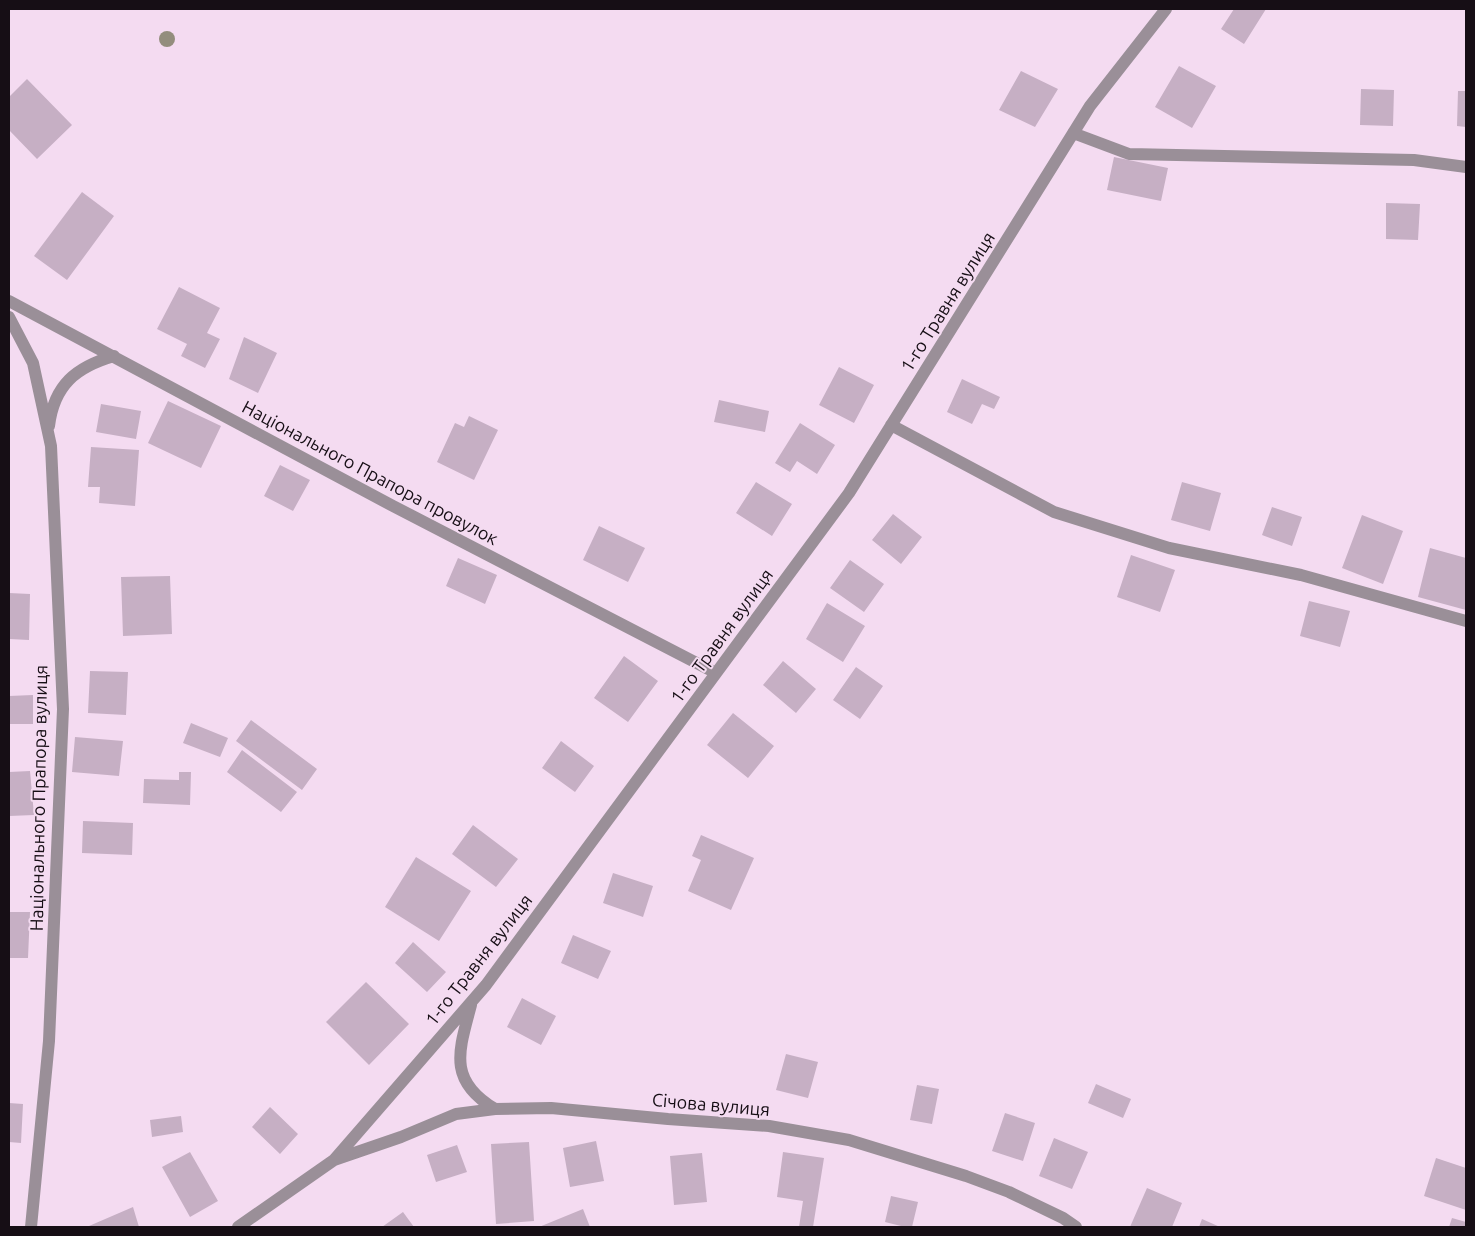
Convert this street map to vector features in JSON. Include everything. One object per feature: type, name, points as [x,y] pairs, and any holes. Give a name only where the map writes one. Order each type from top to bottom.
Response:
[{"type":"street","name":"1-го Травня вулиця","points":[[238,1227],[334,1160],[486,985],[848,493],[1090,106],[1166,9]]},
{"type":"street","points":[[1073,134],[1129,154],[1414,160],[1466,168]]},
{"type":"street","name":"Національного Прапора провулок","points":[[9,301],[393,506],[716,673]]},
{"type":"street","name":"Національного Прапора вулиця","points":[[9,317],[33,363],[50,446],[63,709],[49,1041],[31,1227]]},
{"type":"street","points":[[50,446],[49,428],[51,411],[57,395],[67,381],[81,370],[96,362],[114,356]]},
{"type":"street","points":[[891,425],[1054,512],[1169,548],[1300,575],[1466,621]]},
{"type":"street","points":[[472,1001],[462,1037],[460,1054],[462,1071],[469,1087],[480,1100],[495,1109]]},
{"type":"street","name":"Січова вулиця","points":[[334,1160],[401,1137],[456,1114],[495,1109],[551,1108],[769,1126],[849,1140],[966,1176],[1009,1192],[1064,1218],[1076,1227]]},
{"type":"building","points":[[1234,9],[1266,9],[1244,44],[1221,29]]},
{"type":"building","points":[[1179,66],[1216,86],[1192,128],[1155,107]]},
{"type":"building","points":[[1021,71],[1058,89],[1035,127],[999,110]]},
{"type":"building","points":[[27,79],[72,125],[37,159],[9,130],[9,97]]},
{"type":"building","points":[[1361,89],[1394,90],[1393,126],[1360,125]]},
{"type":"building","points":[[1458,91],[1466,91],[1466,127],[1457,126]]},
{"type":"building","points":[[1114,157],[1168,168],[1161,201],[1107,190]]},
{"type":"building","points":[[82,192],[114,216],[67,280],[34,256]]},
{"type":"building","points":[[1386,203],[1420,204],[1418,240],[1386,239]]},
{"type":"building","points":[[179,287],[220,308],[207,333],[220,339],[205,368],[181,356],[187,344],[157,329]]},
{"type":"building","points":[[244,337],[277,353],[258,393],[229,379]]},
{"type":"building","points":[[839,367],[874,385],[854,423],[819,405]]},
{"type":"building","points":[[962,379],[1000,397],[994,409],[982,404],[972,424],[947,412]]},
{"type":"building","points":[[719,400],[769,411],[765,432],[714,422]]},
{"type":"building","points":[[168,401],[221,426],[201,468],[148,443]]},
{"type":"building","points":[[101,404],[141,411],[136,439],[96,432]]},
{"type":"building","points":[[469,416],[498,430],[474,480],[437,462],[455,423],[464,427]]},
{"type":"building","points":[[800,423],[835,445],[817,474],[797,461],[790,472],[775,463]]},
{"type":"building","points":[[91,447],[139,450],[135,506],[99,503],[100,487],[88,487]]},
{"type":"building","points":[[280,465],[310,480],[293,511],[264,496]]},
{"type":"building","points":[[756,482],[792,504],[772,536],[736,513]]},
{"type":"building","points":[[1182,482],[1221,493],[1210,531],[1171,520]]},
{"type":"building","points":[[1272,507],[1302,517],[1292,546],[1262,535]]},
{"type":"building","points":[[893,514],[922,537],[901,564],[872,540]]},
{"type":"building","points":[[1362,515],[1403,531],[1383,584],[1342,568]]},
{"type":"building","points":[[599,526],[645,548],[628,582],[583,560]]},
{"type":"building","points":[[1430,548],[1466,558],[1466,610],[1418,597]]},
{"type":"building","points":[[1131,555],[1175,570],[1160,612],[1117,597]]},
{"type":"building","points":[[458,558],[497,575],[485,604],[446,586]]},
{"type":"building","points":[[850,560],[884,584],[864,612],[830,588]]},
{"type":"building","points":[[170,576],[172,634],[123,636],[121,577]]},
{"type":"building","points":[[9,593],[30,594],[29,640],[9,639]]},
{"type":"building","points":[[1309,601],[1350,611],[1340,647],[1300,636]]},
{"type":"building","points":[[827,603],[865,626],[843,662],[806,639]]},
{"type":"building","points":[[624,656],[658,681],[628,722],[594,698]]},
{"type":"building","points":[[783,661],[816,689],[796,713],[763,685]]},
{"type":"building","points":[[856,667],[883,686],[860,719],[833,700]]},
{"type":"building","points":[[90,671],[128,672],[126,715],[88,713]]},
{"type":"building","points":[[33,695],[33,724],[9,724],[9,696]]},
{"type":"building","points":[[733,713],[774,746],[748,778],[707,745]]},
{"type":"building","points":[[251,720],[317,769],[302,790],[236,741]]},
{"type":"building","points":[[191,723],[228,738],[220,757],[183,743]]},
{"type":"building","points":[[75,737],[123,741],[119,776],[72,772]]},
{"type":"building","points":[[561,741],[594,766],[575,792],[542,768]]},
{"type":"building","points":[[242,750],[297,792],[281,812],[227,772]]},
{"type":"building","points":[[30,771],[34,815],[9,816],[9,772]]},
{"type":"building","points":[[179,772],[191,772],[190,805],[143,803],[144,779],[179,780]]},
{"type":"building","points":[[83,821],[133,823],[132,855],[82,853]]},
{"type":"building","points":[[473,825],[518,859],[496,887],[452,854]]},
{"type":"building","points":[[701,835],[754,858],[731,910],[688,891],[701,860],[692,856]]},
{"type":"building","points":[[416,857],[471,891],[439,941],[385,907]]},
{"type":"building","points":[[613,873],[653,886],[643,917],[603,903]]},
{"type":"building","points":[[9,912],[30,912],[28,958],[9,958]]},
{"type":"building","points":[[573,935],[611,951],[598,979],[561,963]]},
{"type":"building","points":[[413,942],[446,972],[427,992],[395,963]]},
{"type":"building","points":[[366,982],[409,1024],[369,1065],[326,1022]]},
{"type":"building","points":[[522,998],[556,1016],[541,1045],[507,1027]]},
{"type":"building","points":[[786,1054],[818,1062],[808,1098],[776,1090]]},
{"type":"building","points":[[1096,1084],[1131,1099],[1123,1118],[1088,1103]]},
{"type":"building","points":[[917,1085],[939,1089],[932,1124],[910,1120]]},
{"type":"building","points":[[9,1103],[23,1104],[21,1143],[9,1142]]},
{"type":"building","points":[[270,1107],[298,1134],[280,1154],[252,1127]]},
{"type":"building","points":[[1005,1113],[1035,1123],[1023,1161],[992,1151]]},
{"type":"building","points":[[181,1116],[183,1132],[152,1137],[150,1120]]},
{"type":"building","points":[[1054,1138],[1088,1152],[1072,1189],[1039,1176]]},
{"type":"building","points":[[596,1141],[604,1181],[570,1187],[563,1148]]},
{"type":"building","points":[[529,1142],[534,1221],[496,1224],[491,1144]]},
{"type":"building","points":[[457,1145],[467,1172],[436,1182],[427,1155]]},
{"type":"building","points":[[190,1152],[218,1201],[190,1217],[162,1167]]},
{"type":"building","points":[[783,1152],[824,1158],[813,1227],[799,1227],[803,1201],[777,1197]]},
{"type":"building","points":[[702,1153],[707,1202],[674,1205],[670,1156]]},
{"type":"building","points":[[1436,1158],[1466,1168],[1466,1210],[1424,1196]]},
{"type":"building","points":[[1147,1188],[1182,1203],[1172,1227],[1130,1227]]},
{"type":"building","points":[[891,1196],[918,1202],[912,1227],[885,1222]]},
{"type":"building","points":[[133,1207],[139,1227],[89,1226]]},
{"type":"building","points":[[583,1209],[590,1227],[539,1227]]},
{"type":"building","points":[[403,1212],[414,1227],[382,1227]]},
{"type":"building","points":[[1452,1218],[1466,1222],[1466,1227],[1449,1227]]},
{"type":"building","points":[[1202,1219],[1220,1227],[1199,1227]]}]
